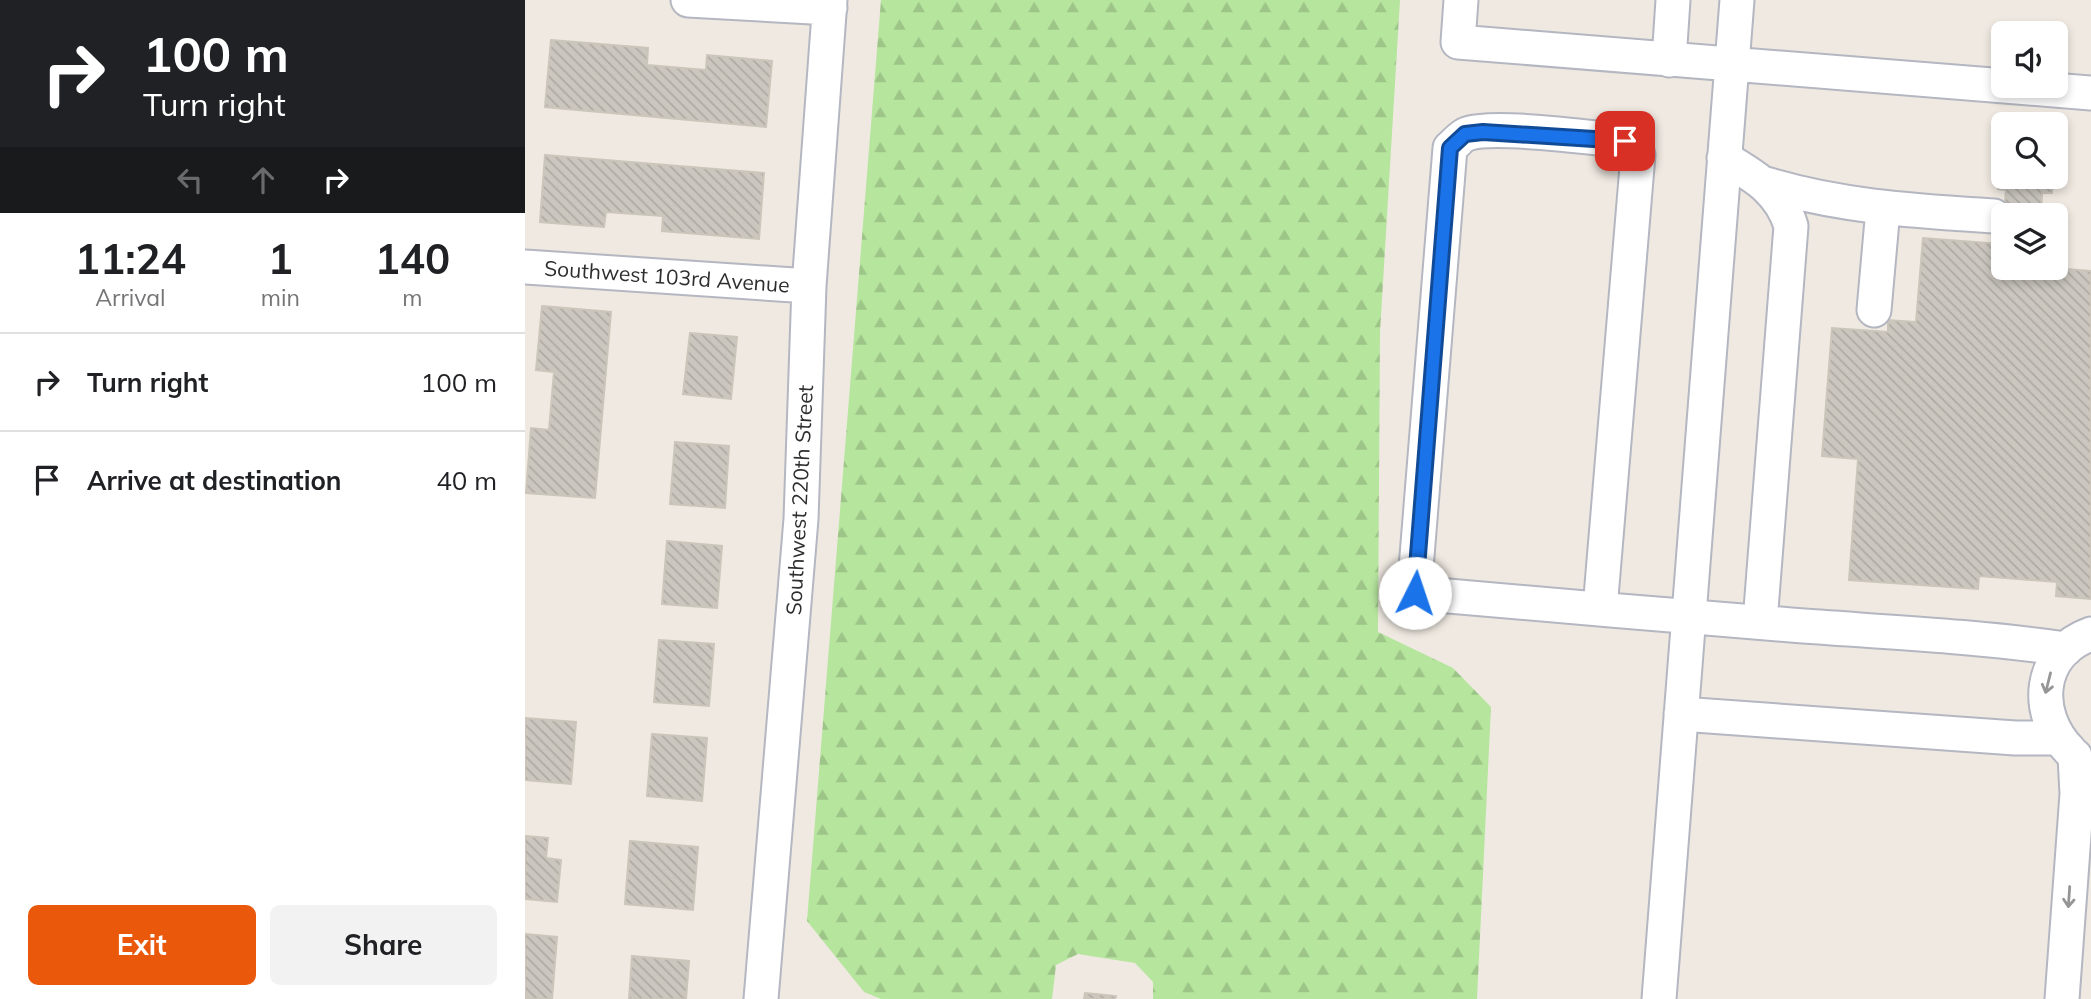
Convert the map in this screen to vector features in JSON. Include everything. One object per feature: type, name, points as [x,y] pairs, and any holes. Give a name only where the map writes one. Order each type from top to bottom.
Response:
[{"type":"street","points":[[688,0],[830,4]]},
{"type":"street","points":[[1461,0],[1458,42],[2091,93]]},
{"type":"street","points":[[1669,61],[1673,0]]},
{"type":"street","points":[[1659,999],[1737,0]]},
{"type":"street","name":"Southwest 220th Street","points":[[761,999],[801,519],[809,286],[830,4]]},
{"type":"street","points":[[1600,609],[1638,155],[1635,147],[1625,141],[1539,134],[1465,134],[1450,148],[1415,593],[1600,609],[1760,622],[2022,642],[2079,641]]},
{"type":"street","points":[[1724,158],[1766,184],[1811,197],[1884,209],[1991,216]]},
{"type":"street","points":[[1760,622],[1791,226],[1785,207],[1766,184]]},
{"type":"street","points":[[1874,310],[1884,209]]},
{"type":"street","name":"Southwest 103rd Avenue","points":[[525,267],[809,286]]},
{"type":"street","points":[[2062,999],[2082,847],[2074,752],[2048,720],[2045,701],[2047,682],[2054,663],[2079,641]]},
{"type":"street","points":[[1681,714],[2001,737],[2074,752]]},
{"type":"green space","points":[[881,0],[1400,0],[1380,332],[1378,632],[1453,668],[1491,707],[1477,999],[1153,999],[1153,982],[1135,963],[1078,954],[1056,965],[1052,999],[881,999],[864,992],[807,921]]},
{"type":"building","points":[[551,40],[648,48],[647,65],[706,70],[707,55],[772,61],[766,127],[545,107]]},
{"type":"building","points":[[545,155],[764,173],[759,239],[662,231],[663,216],[606,212],[604,227],[540,222]]},
{"type":"building","points":[[1998,189],[2052,189],[2052,193],[2042,193],[2042,203],[2005,203],[2006,190]]},
{"type":"building","points":[[1923,238],[1991,243],[1991,280],[2068,280],[2068,269],[2091,271],[2091,599],[2056,596],[2057,582],[1979,576],[1978,589],[1849,580],[1858,459],[1822,456],[1832,328],[1888,332],[1888,320],[1916,322]]},
{"type":"building","points":[[542,306],[611,312],[595,498],[526,493],[531,428],[549,430],[554,372],[536,370]]},
{"type":"building","points":[[690,333],[737,337],[731,399],[683,394]]},
{"type":"building","points":[[675,442],[729,446],[725,508],[670,504]]},
{"type":"building","points":[[667,541],[722,546],[717,608],[662,604]]},
{"type":"building","points":[[659,640],[714,644],[709,706],[654,702]]},
{"type":"building","points":[[525,718],[576,722],[571,784],[525,780]]},
{"type":"building","points":[[652,734],[707,738],[702,801],[647,796]]},
{"type":"building","points":[[525,836],[548,838],[546,858],[561,860],[557,902],[525,899]]},
{"type":"building","points":[[630,841],[698,847],[693,910],[625,904]]},
{"type":"building","points":[[525,934],[557,937],[552,999],[525,999]]},
{"type":"building","points":[[632,956],[689,961],[686,999],[629,999]]},
{"type":"building","points":[[1085,993],[1116,996],[1115,999],[1084,999]]},
{"type":"route","points":[[1415,593],[1450,148],[1465,134],[1483,132],[1625,141]]}]
